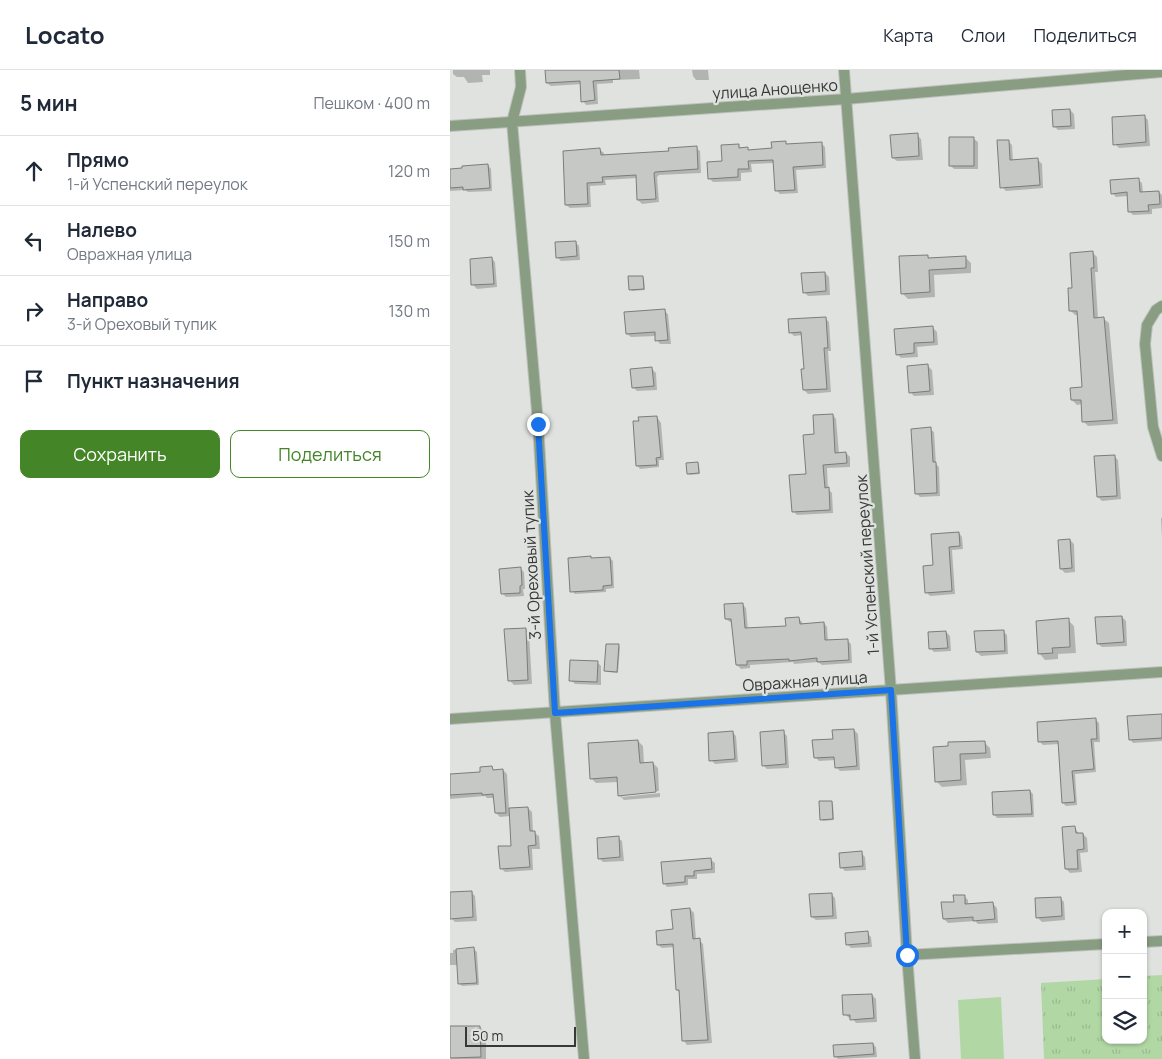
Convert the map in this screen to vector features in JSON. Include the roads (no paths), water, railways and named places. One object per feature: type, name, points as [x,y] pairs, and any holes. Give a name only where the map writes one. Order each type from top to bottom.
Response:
[{"type":"street","name":"3-й Ореховый тупик","points":[[520,70],[521,86],[512,122],[538,424],[555,713],[584,1059]]},
{"type":"street","name":"1-й Успенский переулок","points":[[844,70],[891,690],[915,1059]]},
{"type":"street","name":"улица Анощенко","points":[[450,126],[846,99],[1162,72]]},
{"type":"street","points":[[1162,306],[1156,310],[1147,325],[1145,344],[1153,427],[1162,456]]},
{"type":"street","name":"Овражная улица","points":[[450,719],[1162,672]]},
{"type":"street","points":[[1147,942],[1162,941]]},
{"type":"street","points":[[907,955],[1102,944]]}]
